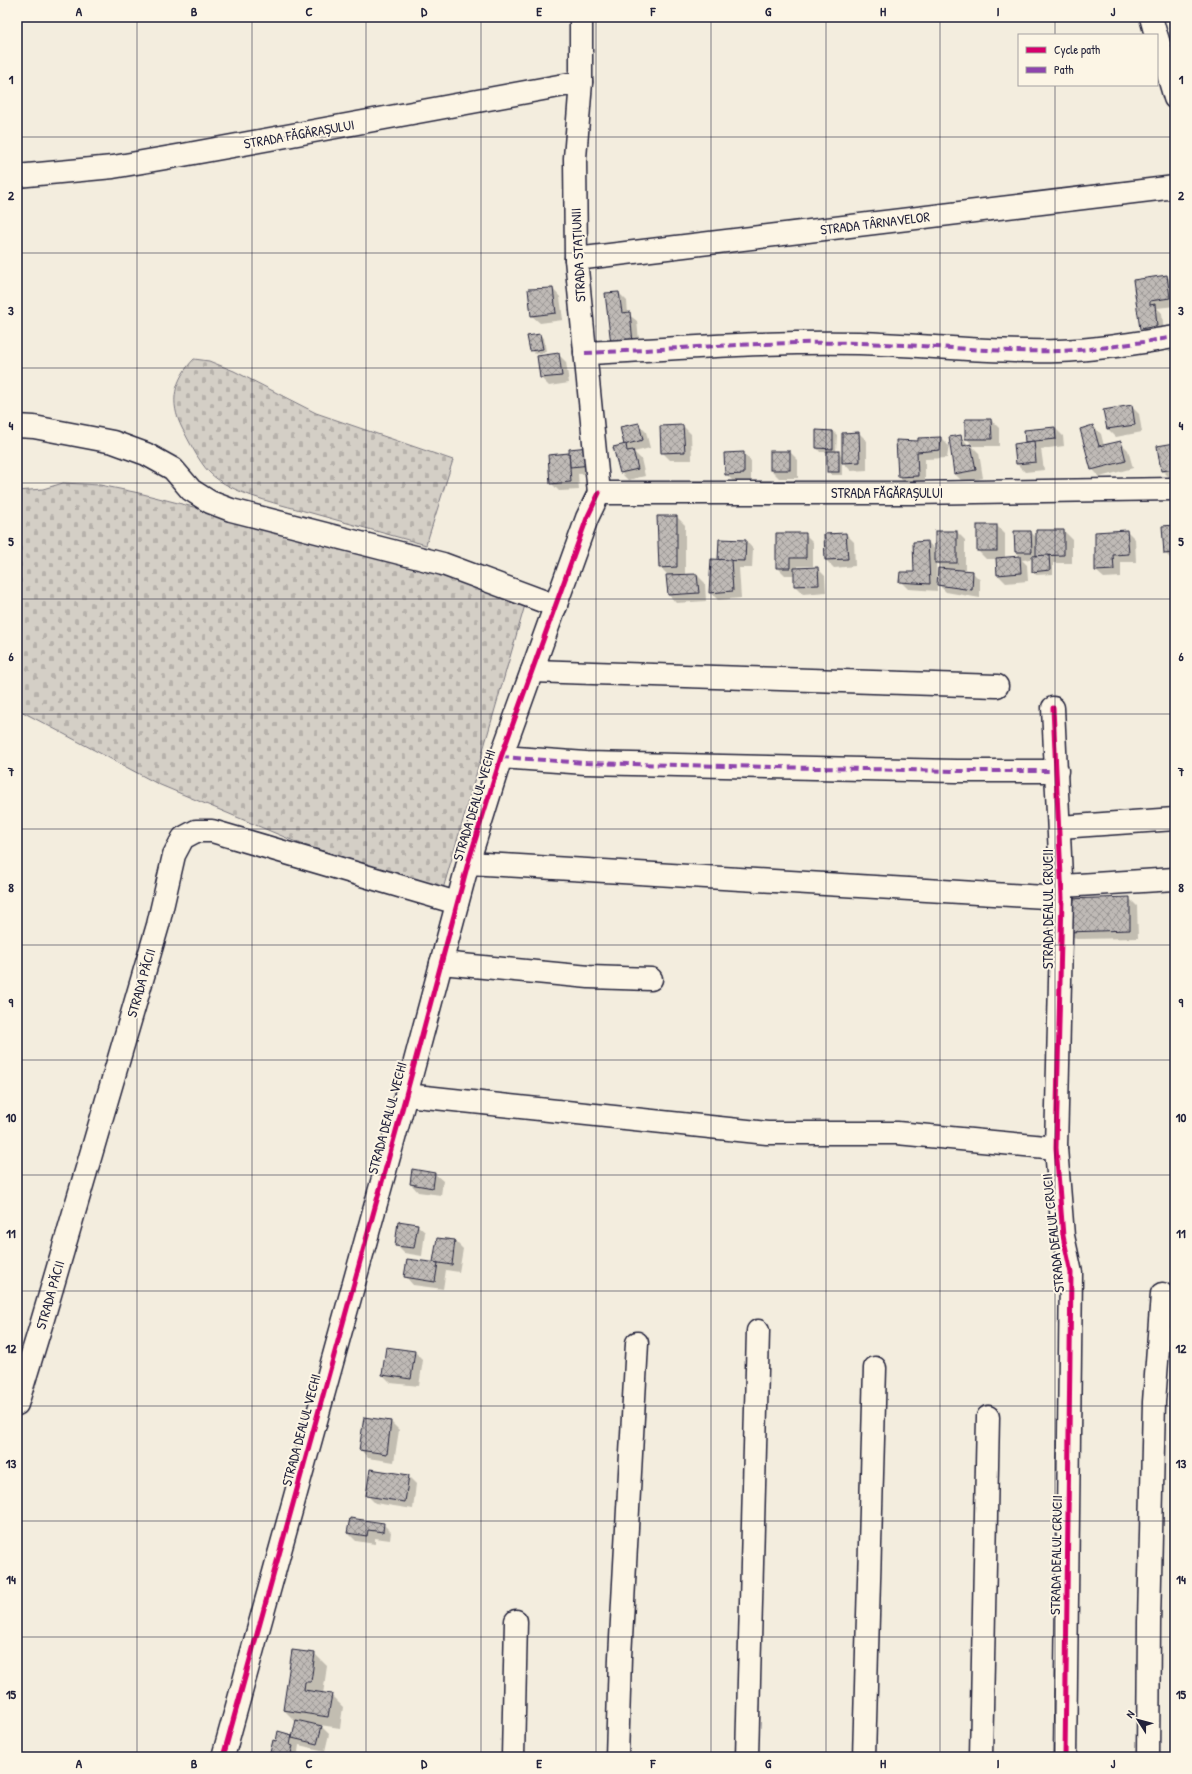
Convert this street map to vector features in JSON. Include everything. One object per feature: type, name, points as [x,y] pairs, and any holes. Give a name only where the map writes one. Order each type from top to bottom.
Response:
[{"type":"street","name":"STRADA STAȚIUNII","points":[[581,17],[581,82],[575,158],[576,259],[584,353],[599,493]]},
{"type":"street","points":[[1151,17],[1156,34]]},
{"type":"street","points":[[1158,39],[1173,87]]},
{"type":"street","name":"STRADA FĂGĂRAȘULUI","points":[[17,176],[113,167],[144,162],[581,82]]},
{"type":"street","name":"STRADA TÂRNAVELOR","points":[[576,259],[1175,187]]},
{"type":"street","points":[[584,353],[714,347],[859,343],[1022,352],[1060,351],[1095,349],[1175,337]]},
{"type":"street","points":[[17,426],[34,427],[113,442],[146,454],[173,469],[191,490],[210,502],[231,510],[443,564],[556,606]]},
{"type":"street","name":"STRADA FĂGĂRAȘULUI","points":[[599,493],[906,493],[1175,489]]},
{"type":"street","name":"STRADA DEALUL VECHI","points":[[223,1757],[406,1095],[468,863],[501,757],[587,518],[599,493]]},
{"type":"street","points":[[532,670],[997,686]]},
{"type":"street","name":"STRADA DEALUL CRUCII","points":[[1053,708],[1062,892],[1056,1148],[1063,1236],[1071,1273],[1065,1757]]},
{"type":"street","points":[[501,757],[618,764],[956,771],[1057,771]]},
{"type":"street","points":[[1060,827],[1175,819]]},
{"type":"street","name":"STRADA PĂCII","points":[[17,1404],[47,1307],[158,925],[174,855],[183,838],[196,831],[212,831],[457,903]]},
{"type":"street","points":[[468,863],[1062,892],[1175,879]]},
{"type":"street","points":[[441,963],[589,976],[651,979]]},
{"type":"street","points":[[406,1095],[767,1133],[897,1133],[1056,1148]]},
{"type":"street","points":[[1148,1757],[1149,1622],[1154,1402],[1162,1294]]},
{"type":"street","points":[[747,1757],[758,1331]]},
{"type":"street","points":[[618,1757],[620,1657],[637,1343]]},
{"type":"street","points":[[864,1757],[875,1368]]},
{"type":"street","points":[[981,1757],[988,1417]]},
{"type":"street","points":[[513,1757],[516,1621]]},
{"type":"green space","points":[[194,359],[209,361],[234,371],[316,413],[453,460],[426,545],[274,503],[244,493],[230,487],[209,472],[198,457],[182,428],[176,409],[175,400],[178,383],[187,367]]},
{"type":"green space","points":[[63,483],[100,485],[139,493],[404,561],[525,605],[443,889],[301,844],[158,784],[17,709],[17,491],[43,489]]},
{"type":"building","points":[[1167,275],[1170,298],[1150,301],[1150,305],[1155,304],[1157,326],[1140,329],[1133,280]]},
{"type":"building","points":[[553,288],[556,313],[531,316],[528,289]]},
{"type":"building","points":[[619,292],[622,313],[630,312],[633,343],[611,344],[605,293]]},
{"type":"building","points":[[540,334],[543,349],[530,351],[527,336]]},
{"type":"building","points":[[559,353],[562,376],[540,378],[537,356]]},
{"type":"building","points":[[1132,405],[1135,425],[1107,429],[1103,410]]},
{"type":"building","points":[[1175,413],[1175,439],[1171,414]]},
{"type":"building","points":[[965,419],[991,419],[992,439],[965,439]]},
{"type":"building","points":[[639,423],[643,440],[624,445],[620,427]]},
{"type":"building","points":[[683,425],[685,452],[661,453],[660,426]]},
{"type":"building","points":[[1093,425],[1099,446],[1121,441],[1126,461],[1091,470],[1080,429]]},
{"type":"building","points":[[1055,427],[1056,439],[1025,442],[1024,430]]},
{"type":"building","points":[[816,430],[833,431],[833,449],[816,448]]},
{"type":"building","points":[[859,432],[860,462],[842,463],[842,433]]},
{"type":"building","points":[[961,435],[963,446],[971,444],[976,470],[954,474],[949,437]]},
{"type":"building","points":[[941,437],[940,450],[917,452],[918,476],[898,477],[896,440],[918,441],[918,438]]},
{"type":"building","points":[[1034,441],[1036,462],[1016,464],[1014,444]]},
{"type":"building","points":[[1175,443],[1175,469],[1161,471],[1157,446]]},
{"type":"building","points":[[626,444],[627,451],[633,450],[638,469],[620,473],[613,447]]},
{"type":"building","points":[[589,447],[592,465],[570,467],[569,449]]},
{"type":"building","points":[[770,451],[790,451],[790,470],[770,470]]},
{"type":"building","points":[[827,451],[839,451],[839,472],[827,472]]},
{"type":"building","points":[[744,452],[744,474],[725,475],[724,453]]},
{"type":"building","points":[[569,453],[571,482],[550,484],[548,455]]},
{"type":"building","points":[[657,516],[677,516],[677,567],[659,568]]},
{"type":"building","points":[[977,525],[997,525],[997,551],[977,551]]},
{"type":"building","points":[[1175,525],[1175,553],[1164,554],[1162,526]]},
{"type":"building","points":[[1036,530],[1064,530],[1064,555],[1036,556]]},
{"type":"building","points":[[1127,530],[1129,554],[1113,555],[1114,570],[1095,571],[1095,532]]},
{"type":"building","points":[[935,531],[957,531],[957,563],[935,563]]},
{"type":"building","points":[[1014,531],[1031,531],[1032,552],[1015,552]]},
{"type":"building","points":[[776,533],[806,533],[806,558],[790,558],[790,568],[776,568]]},
{"type":"building","points":[[846,533],[848,559],[825,560],[824,534]]},
{"type":"building","points":[[719,539],[746,540],[745,561],[718,560]]},
{"type":"building","points":[[928,541],[930,584],[899,582],[900,572],[914,572],[913,542]]},
{"type":"building","points":[[1049,555],[1050,570],[1032,572],[1032,556]]},
{"type":"building","points":[[1020,556],[1021,573],[997,575],[996,558]]},
{"type":"building","points":[[711,559],[731,560],[733,591],[709,593]]},
{"type":"building","points":[[818,567],[819,585],[794,586],[794,568]]},
{"type":"building","points":[[938,568],[973,571],[972,590],[937,585]]},
{"type":"building","points":[[697,574],[699,593],[668,595],[666,575]]},
{"type":"building","points":[[1171,893],[1175,893],[1175,925],[1173,925]]},
{"type":"building","points":[[1130,897],[1130,930],[1067,932],[1067,899]]},
{"type":"building","points":[[412,1169],[435,1173],[433,1188],[410,1184]]},
{"type":"building","points":[[398,1221],[418,1224],[414,1248],[395,1246]]},
{"type":"building","points":[[437,1238],[455,1240],[452,1265],[433,1262]]},
{"type":"building","points":[[407,1259],[438,1263],[435,1282],[404,1277]]},
{"type":"building","points":[[386,1347],[415,1351],[411,1379],[382,1375]]},
{"type":"building","points":[[364,1417],[391,1421],[387,1454],[359,1450]]},
{"type":"building","points":[[370,1469],[409,1475],[405,1502],[366,1496]]},
{"type":"building","points":[[350,1518],[384,1523],[383,1532],[368,1530],[367,1536],[347,1533]]},
{"type":"building","points":[[292,1650],[315,1653],[311,1682],[305,1682],[304,1690],[332,1694],[328,1717],[283,1710]]},
{"type":"building","points":[[296,1720],[322,1726],[317,1744],[292,1738]]},
{"type":"building","points":[[278,1731],[292,1735],[290,1745],[293,1746],[291,1753],[295,1754],[294,1757],[269,1757],[273,1740],[276,1741]]},
{"type":"marked path","points":[[585,353],[791,343],[859,343],[1008,351],[1058,351],[1102,348],[1175,337]]},
{"type":"marked path","points":[[501,757],[586,763],[956,771],[1057,771]]},
{"type":"cycle path","points":[[223,1757],[406,1095],[468,863],[501,757],[587,518],[599,493]]},
{"type":"cycle path","points":[[1053,708],[1062,898],[1056,1148],[1063,1236],[1071,1273],[1065,1757]]}]
